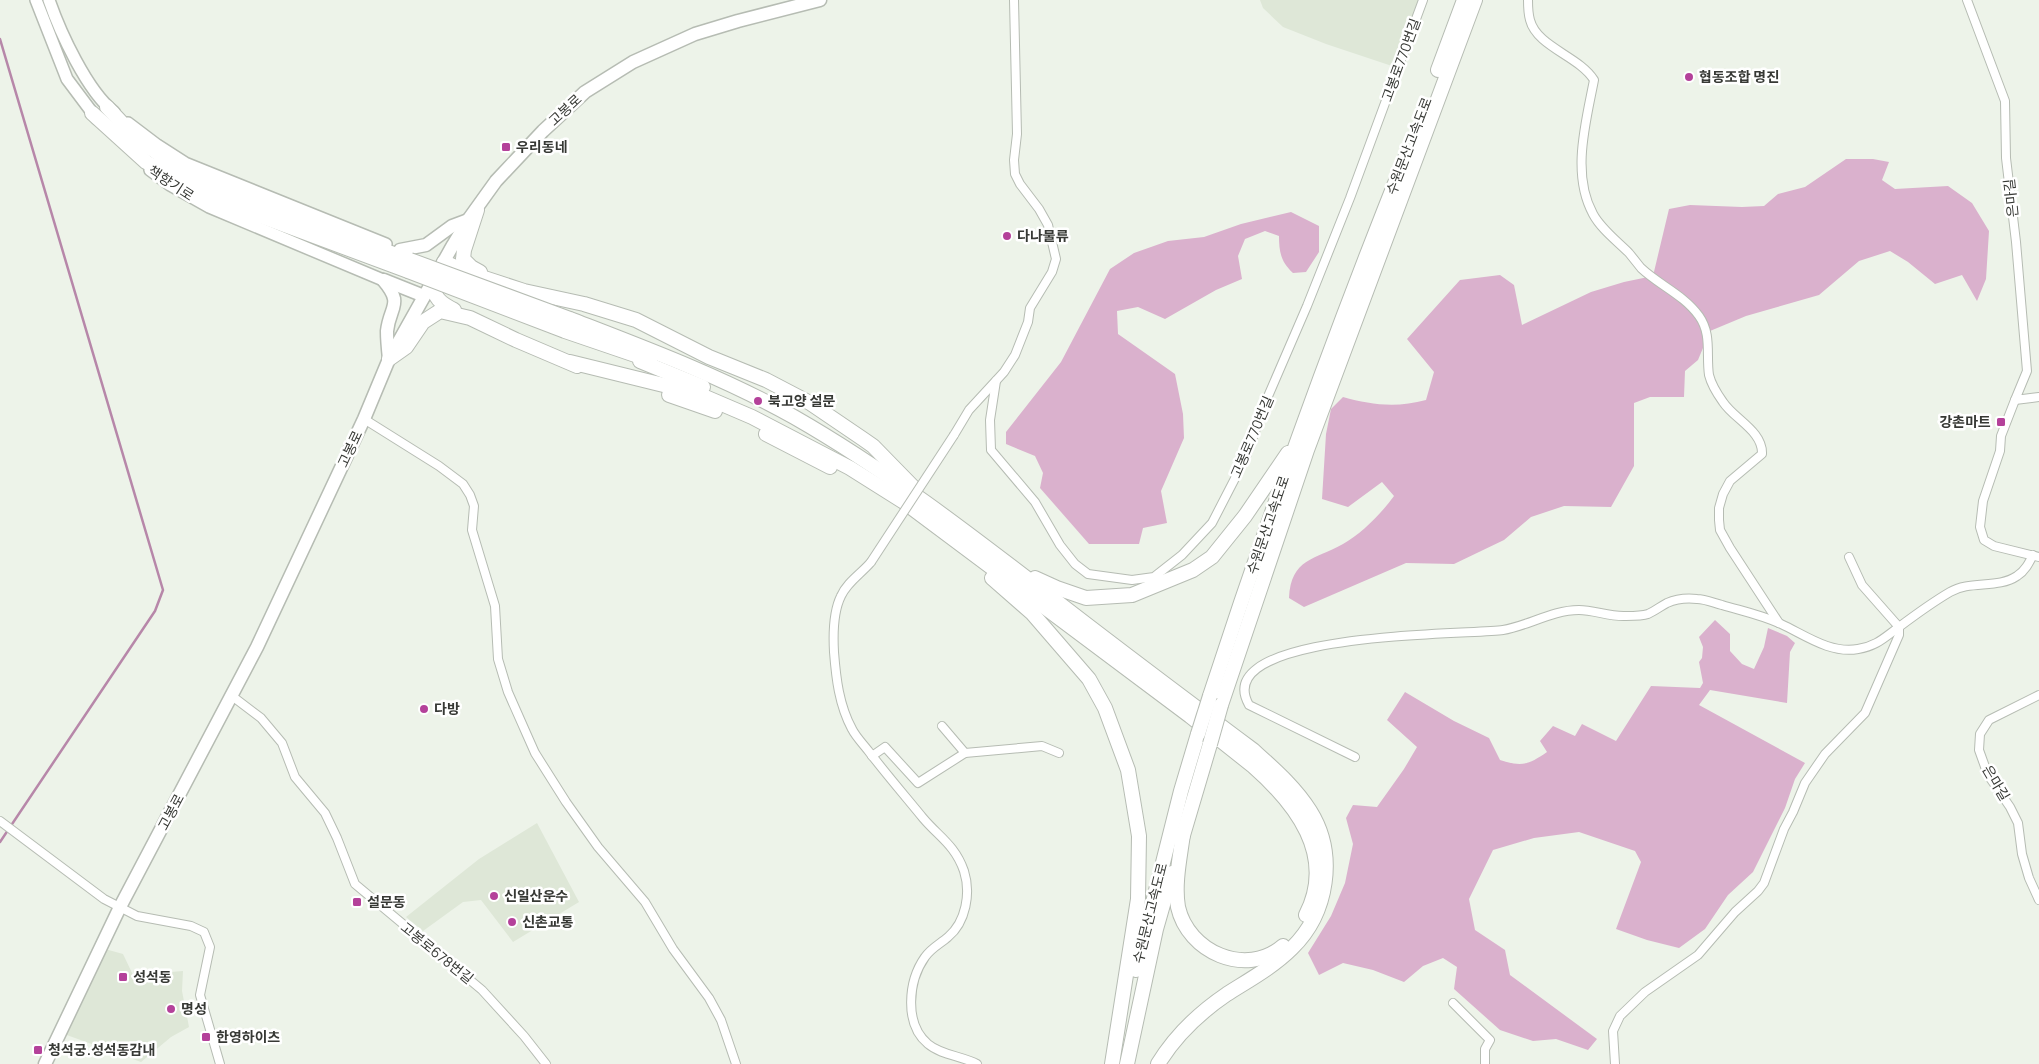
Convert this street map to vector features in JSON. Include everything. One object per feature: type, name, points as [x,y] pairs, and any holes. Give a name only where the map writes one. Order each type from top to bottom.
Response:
[{"type":"highway","name":"수원문산고속도로","points":[[1127,1064],[1156,929],[1210,744],[1216,700],[1298,438],[1359,271],[1418,127],[1464,0]]},
{"type":"highway","name":"수원문산고속도로","points":[[1113,1064],[1158,878],[1198,734],[1216,700],[1475,0]]},
{"type":"highway","points":[[107,107],[136,138],[176,166],[198,178],[238,196],[406,260],[567,325],[666,356],[793,416],[854,453],[1026,573],[1057,588],[1086,598],[1132,595],[1193,570],[1212,557],[1245,516],[1298,438]]},
{"type":"highway","points":[[92,113],[146,162],[204,195],[406,260]]},
{"type":"highway","points":[[472,215],[464,250],[464,259],[471,268],[524,291]]},
{"type":"highway","points":[[444,262],[469,273],[524,291],[584,304],[636,320],[713,358],[766,380],[810,403],[873,446],[934,510]]},
{"type":"highway","points":[[427,290],[433,291],[437,300],[516,340],[590,371],[712,410],[748,424],[845,474],[879,487]]},
{"type":"highway","points":[[389,359],[406,347],[423,322],[440,311],[470,318]]},
{"type":"highway","points":[[567,325],[586,339],[754,410],[814,444],[904,502],[1032,613],[1089,679],[1105,708],[1118,738],[1128,770],[1139,836],[1138,899],[1113,1064]]},
{"type":"highway","points":[[586,339],[668,367],[778,416],[852,463],[879,487]]},
{"type":"highway","points":[[570,362],[696,393],[752,417],[850,468]]},
{"type":"highway","points":[[918,514],[1190,716],[1252,766],[1284,796],[1302,820],[1315,858],[1314,893],[1300,926],[1290,940],[1278,950],[1264,957],[1249,960],[1233,960],[1220,956],[1190,934],[1178,906],[1177,886],[1183,834]]},
{"type":"highway","points":[[972,536],[1253,750],[1296,791],[1311,813],[1320,835],[1326,873],[1324,894],[1307,930],[1292,948],[1274,963],[1226,995],[1188,1024],[1158,1064]]},
{"type":"main road","name":"책향기로","points":[[36,0],[67,79],[92,113],[129,155],[170,185],[201,203],[383,280]]},
{"type":"main road","points":[[49,0],[60,32],[85,76],[107,107]]},
{"type":"main road","name":"고봉로","points":[[45,1064],[120,907],[257,647],[364,419],[389,359],[427,290],[472,215],[496,181],[543,131],[585,92],[633,62],[695,34],[820,0]]},
{"type":"main road","points":[[406,260],[452,226],[472,215]]},
{"type":"main road","points":[[383,280],[427,290],[424,266],[420,256],[406,260]]},
{"type":"main road","points":[[383,280],[393,292],[395,299],[387,329],[389,359]]},
{"type":"street","points":[[977,1064],[935,1049],[928,1044],[918,1030],[911,1011],[914,984],[925,957],[954,931],[962,916],[966,897],[965,873],[952,846],[929,825],[852,730],[842,704],[835,670],[834,629],[841,595],[871,562],[969,410],[996,381],[1015,355],[1028,322],[1030,308],[1052,272],[1056,259],[1048,225],[1015,174],[1014,160],[1017,134],[1014,0]]},
{"type":"street","name":"고봉로770번길","points":[[996,381],[990,420],[992,450],[1035,502],[1060,545],[1075,564],[1088,574],[1132,580],[1154,576],[1182,554],[1212,523],[1245,459],[1266,401],[1347,207],[1423,0]]},
{"type":"street","points":[[1528,0],[1530,22],[1542,40],[1562,51],[1590,74],[1594,80],[1582,140],[1585,191],[1594,216],[1641,268],[1687,303],[1699,316],[1705,328],[1708,346],[1709,377],[1731,413],[1754,432],[1763,446],[1762,454],[1756,461],[1738,472],[1730,481],[1723,494],[1719,508],[1719,520],[1720,530],[1730,548],[1779,623]]},
{"type":"street","name":"은마길","points":[[1967,0],[2005,101],[2006,158],[2016,242],[2027,371],[2002,436],[2000,451],[1983,501],[1980,527],[1984,540],[1994,546],[2036,556]]},
{"type":"street","points":[[2015,400],[2039,397]]},
{"type":"street","points":[[364,419],[439,466],[463,484],[470,495],[474,506],[472,530],[495,606],[498,659],[508,692],[535,753],[598,847],[646,902],[673,949],[710,998],[721,1020],[736,1064]]},
{"type":"street","points":[[1355,757],[1249,705],[1245,698],[1245,687],[1249,678],[1260,666],[1284,654],[1361,639],[1504,630],[1556,613],[1578,610],[1624,617],[1648,614],[1669,602],[1684,599],[1699,599],[1754,614],[1779,623],[1824,645],[1841,650],[1858,649],[1879,643],[1952,591],[1969,586],[2008,580],[2018,576],[2036,556]]},
{"type":"street","points":[[1615,1064],[1613,1030],[1620,1016],[1645,992],[1698,955],[1735,912],[1758,891],[1764,883],[1784,829],[1794,812],[1805,783],[1826,754],[1865,713],[1900,635],[1899,627],[1862,584],[1849,557]]},
{"type":"street","name":"은마길","points":[[2039,695],[1989,720],[1980,734],[1978,750],[1988,775],[2010,806],[2018,823],[2022,854],[2029,878],[2039,900]]},
{"type":"street","name":"고봉로678번길","points":[[232,696],[261,718],[282,743],[295,777],[324,813],[337,838],[355,884],[482,990],[524,1036],[546,1064]]},
{"type":"street","points":[[942,726],[965,752]]},
{"type":"street","points":[[872,756],[885,747],[918,783],[965,752],[1042,746],[1059,753]]},
{"type":"street","points":[[0,821],[104,899],[137,916],[191,926],[204,932],[210,947],[200,995],[220,1064]]},
{"type":"street","points":[[1453,1003],[1490,1040],[1485,1049],[1485,1064]]},
{"type":"shaded area","points":[[1260,0],[1418,0],[1395,67],[1326,44],[1283,27],[1263,8]]},
{"type":"shaded area","points":[[1846,159],[1873,159],[1889,162],[1882,180],[1895,189],[1948,186],[1972,203],[1989,231],[1986,279],[1977,301],[1962,275],[1935,284],[1908,262],[1890,251],[1859,261],[1819,295],[1746,316],[1710,331],[1698,360],[1685,371],[1684,397],[1650,397],[1634,403],[1634,466],[1611,507],[1564,506],[1531,517],[1504,540],[1454,564],[1406,563],[1304,607],[1289,598],[1294,575],[1306,562],[1357,535],[1383,510],[1394,496],[1382,482],[1348,507],[1322,499],[1326,434],[1331,409],[1343,397],[1364,402],[1394,405],[1426,400],[1434,372],[1407,339],[1460,280],[1500,275],[1514,285],[1522,325],[1591,292],[1653,276],[1669,209],[1690,205],[1764,206],[1778,194],[1805,187]]},
{"type":"shaded area","points":[[1291,212],[1319,226],[1319,252],[1306,272],[1293,273],[1286,265],[1282,256],[1279,236],[1265,231],[1245,239],[1238,256],[1242,279],[1216,290],[1165,319],[1138,307],[1117,311],[1118,334],[1175,374],[1183,414],[1184,438],[1161,491],[1167,523],[1143,528],[1139,544],[1089,544],[1040,488],[1043,473],[1035,456],[1006,444],[1006,432],[1061,362],[1110,269],[1134,253],[1168,241],[1204,237],[1241,224]]},
{"type":"shaded area","points":[[1715,620],[1730,634],[1730,651],[1742,664],[1754,669],[1764,647],[1768,628],[1787,636],[1795,643],[1790,652],[1787,703],[1710,690],[1699,705],[1805,763],[1795,779],[1785,808],[1753,872],[1728,895],[1705,929],[1679,948],[1647,940],[1616,929],[1641,862],[1635,851],[1579,832],[1534,838],[1493,850],[1469,899],[1475,930],[1505,950],[1510,975],[1597,1039],[1588,1050],[1556,1039],[1533,1041],[1500,1030],[1454,989],[1457,967],[1443,958],[1423,966],[1404,982],[1373,970],[1343,963],[1319,975],[1308,953],[1331,916],[1345,883],[1353,844],[1346,818],[1353,805],[1377,807],[1417,747],[1387,720],[1405,692],[1454,721],[1489,738],[1500,760],[1514,764],[1525,764],[1547,752],[1540,741],[1553,726],[1575,736],[1582,724],[1616,741],[1651,686],[1700,688],[1703,683],[1699,662],[1702,658],[1703,647],[1699,637]]},
{"type":"shaded area","points":[[537,823],[579,902],[513,942],[481,900],[463,902],[423,931],[406,917],[479,859]]},
{"type":"shaded area","points":[[105,949],[123,954],[133,975],[183,971],[182,991],[189,1027],[171,1037],[141,1062],[64,1034]]},
{"type":"waterway","points":[[0,39],[163,590],[155,611],[0,842]]},
{"type":"place","name":"협동조합 명진","points":[[1689,77]]},
{"type":"place","name":"우리동네","points":[[506,147]]},
{"type":"place","name":"다나물류","points":[[1007,236]]},
{"type":"place","name":"북고양 설문","points":[[758,401]]},
{"type":"place","name":"강촌마트","points":[[2001,422]]},
{"type":"place","name":"다방","points":[[424,709]]},
{"type":"place","name":"신일산운수","points":[[494,896]]},
{"type":"place","name":"설문동","points":[[357,902]]},
{"type":"place","name":"신촌교통","points":[[512,922]]},
{"type":"place","name":"성석동","points":[[123,977]]},
{"type":"place","name":"명성","points":[[171,1009]]},
{"type":"place","name":"한영하이츠","points":[[206,1037]]},
{"type":"place","name":"청석궁.성석동감내","points":[[38,1050]]}]
